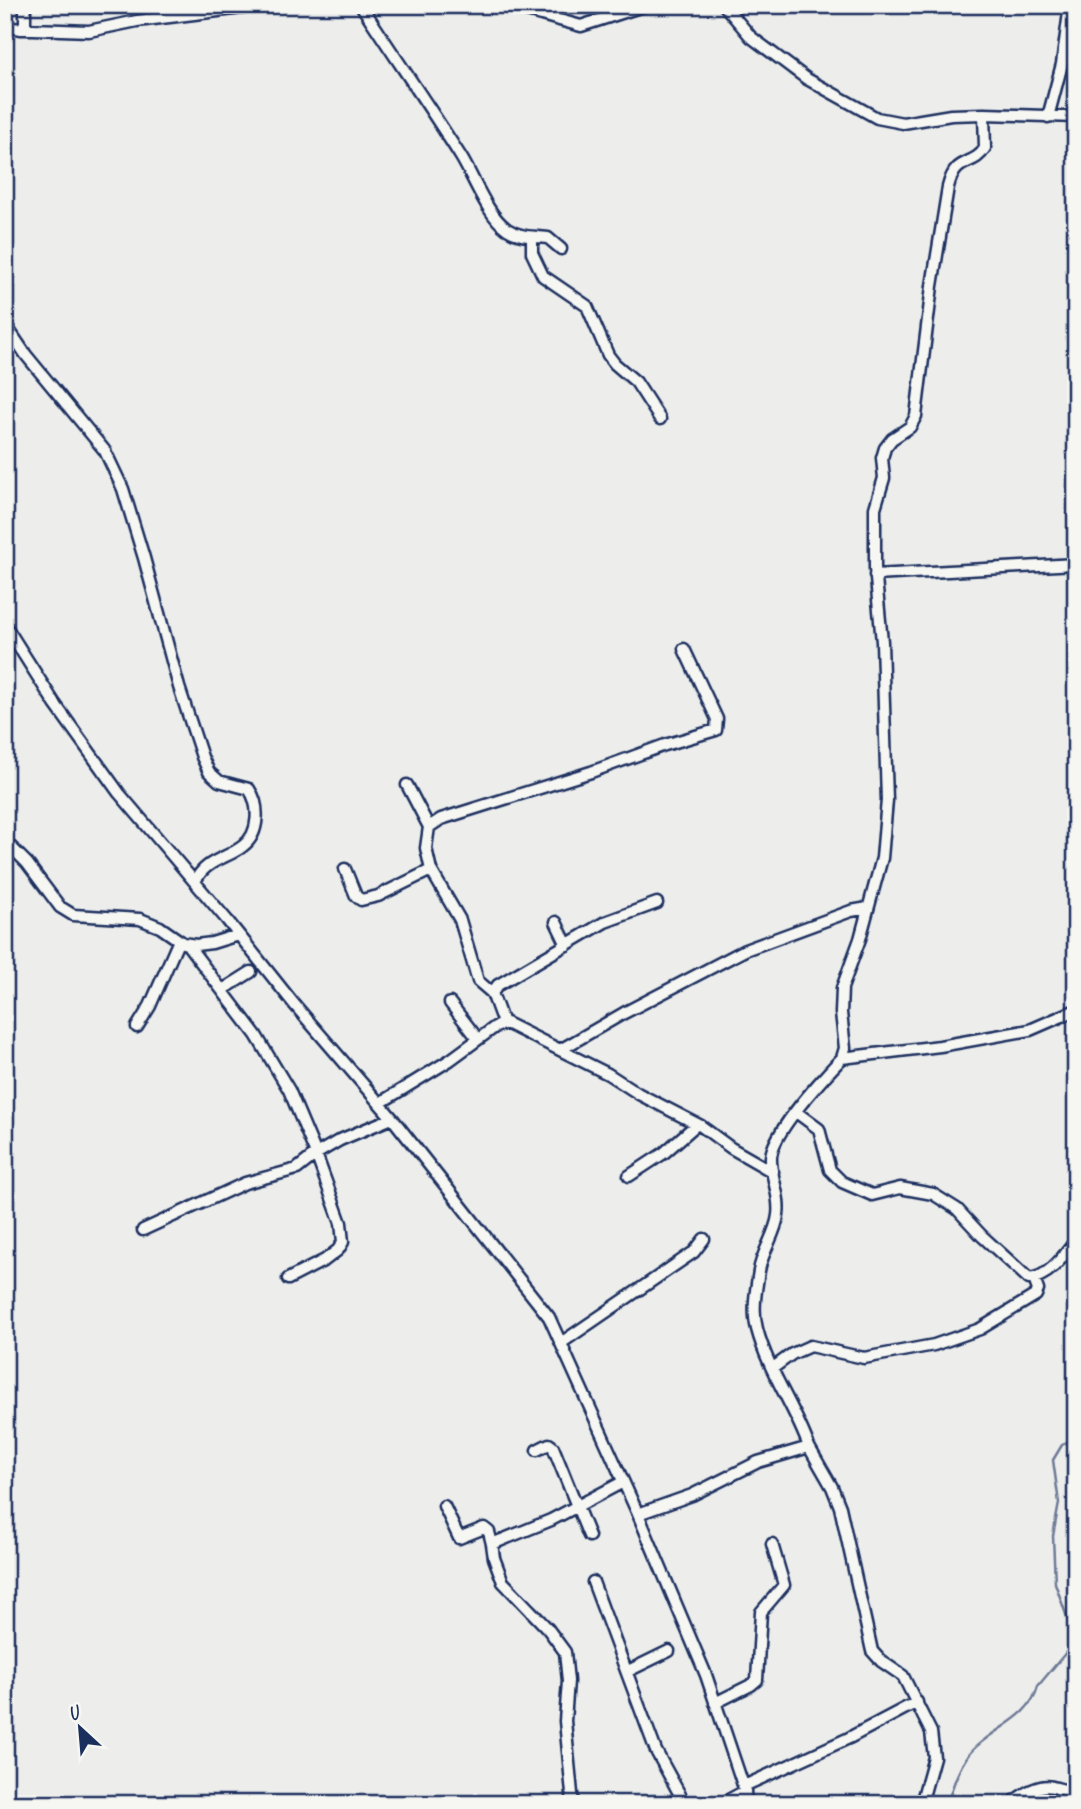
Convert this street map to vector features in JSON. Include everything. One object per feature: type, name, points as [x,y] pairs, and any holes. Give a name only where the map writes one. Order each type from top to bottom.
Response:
[{"type":"street","points":[[20,29],[25,24],[25,5]]},
{"type":"street","points":[[5,28],[89,31],[137,21],[267,5]]},
{"type":"street","points":[[361,5],[462,158],[496,218],[506,229],[532,238],[548,238],[561,249]]},
{"type":"street","points":[[505,5],[581,26],[646,5]]},
{"type":"street","points":[[724,5],[751,37],[807,79],[877,118],[903,122],[984,114],[1076,117]]},
{"type":"street","points":[[1048,117],[1062,64],[1070,5]]},
{"type":"street","points":[[921,1804],[929,1778],[934,1746],[931,1732],[903,1676],[881,1661],[873,1651],[840,1507],[773,1368],[756,1328],[754,1311],[763,1253],[778,1220],[778,1192],[771,1158],[775,1143],[796,1112],[842,1058],[845,1048],[841,1013],[842,988],[860,939],[882,858],[887,800],[882,642],[875,575],[875,519],[884,478],[883,454],[888,443],[910,427],[916,416],[932,286],[951,173],[961,164],[979,156],[985,148],[984,114]]},
{"type":"street","points":[[532,238],[532,253],[543,276],[587,306],[608,355],[636,382],[660,419]]},
{"type":"street","points":[[5,324],[26,355],[105,451],[122,489],[144,558],[179,687],[202,758],[209,772],[219,781],[249,789],[256,805],[255,827],[246,844],[214,860],[197,876],[195,882]]},
{"type":"street","points":[[875,575],[1076,564]]},
{"type":"street","points":[[5,625],[55,704],[120,793],[293,1004],[380,1103],[548,1315],[638,1514],[706,1675],[744,1788],[746,1804]]},
{"type":"street","points":[[429,827],[445,817],[714,731],[718,727],[717,719],[684,649]]},
{"type":"street","points":[[407,785],[429,827],[426,848],[431,870],[460,920],[478,981],[492,993],[503,1023],[560,1050],[697,1124],[731,1148],[773,1172]]},
{"type":"street","points":[[5,841],[27,863],[66,912],[80,917],[130,916],[160,927],[183,942],[224,989],[256,1035],[289,1090],[341,1223],[343,1242],[338,1250],[325,1260],[288,1279]]},
{"type":"street","points":[[345,869],[356,896],[361,900],[378,896],[431,870]]},
{"type":"street","points":[[492,993],[498,985],[606,922],[657,904]]},
{"type":"street","points":[[560,1050],[624,1013],[745,950],[851,911],[868,908]]},
{"type":"street","points":[[556,922],[567,945]]},
{"type":"street","points":[[183,942],[204,945],[238,935]]},
{"type":"street","points":[[138,1027],[183,942]]},
{"type":"street","points":[[224,989],[251,971]]},
{"type":"street","points":[[450,1003],[478,1039]]},
{"type":"street","points":[[842,1058],[940,1046],[1030,1030],[1076,1010]]},
{"type":"street","points":[[380,1103],[450,1060],[503,1023]]},
{"type":"street","points":[[796,1112],[818,1129],[830,1170],[842,1182],[872,1195],[900,1188],[933,1194],[957,1209],[1025,1276],[1034,1279]]},
{"type":"street","points":[[143,1230],[244,1183],[297,1168],[340,1140],[392,1118]]},
{"type":"street","points":[[629,1176],[664,1153],[697,1124]]},
{"type":"street","points":[[561,1343],[694,1252],[704,1239]]},
{"type":"street","points":[[1034,1279],[1057,1263],[1076,1240]]},
{"type":"street","points":[[773,1368],[792,1354],[810,1346],[869,1358],[918,1349],[964,1336],[1036,1295],[1038,1290],[1034,1279]]},
{"type":"street","points":[[537,1450],[551,1445],[589,1536]]},
{"type":"street","points":[[638,1514],[692,1495],[758,1462],[809,1447]]},
{"type":"street","points":[[492,1544],[551,1520],[623,1482]]},
{"type":"street","points":[[444,1506],[459,1538],[484,1528],[489,1532],[503,1582],[548,1629],[565,1652],[568,1681],[565,1721],[573,1804]]},
{"type":"street","points":[[715,1703],[757,1680],[761,1612],[784,1584],[772,1544]]},
{"type":"street","points":[[593,1582],[656,1751],[685,1804]]},
{"type":"street","points":[[628,1671],[669,1651]]},
{"type":"street","points":[[720,1804],[744,1788],[917,1702]]},
{"type":"street","points":[[1011,1804],[1033,1790],[1048,1785],[1073,1791],[1073,1804]]},
{"type":"waterway","points":[[947,1804],[969,1754],[1027,1707],[1038,1686],[1068,1650],[1074,1637],[1055,1583],[1053,1536],[1059,1503],[1053,1460],[1062,1445],[1076,1438]]}]
